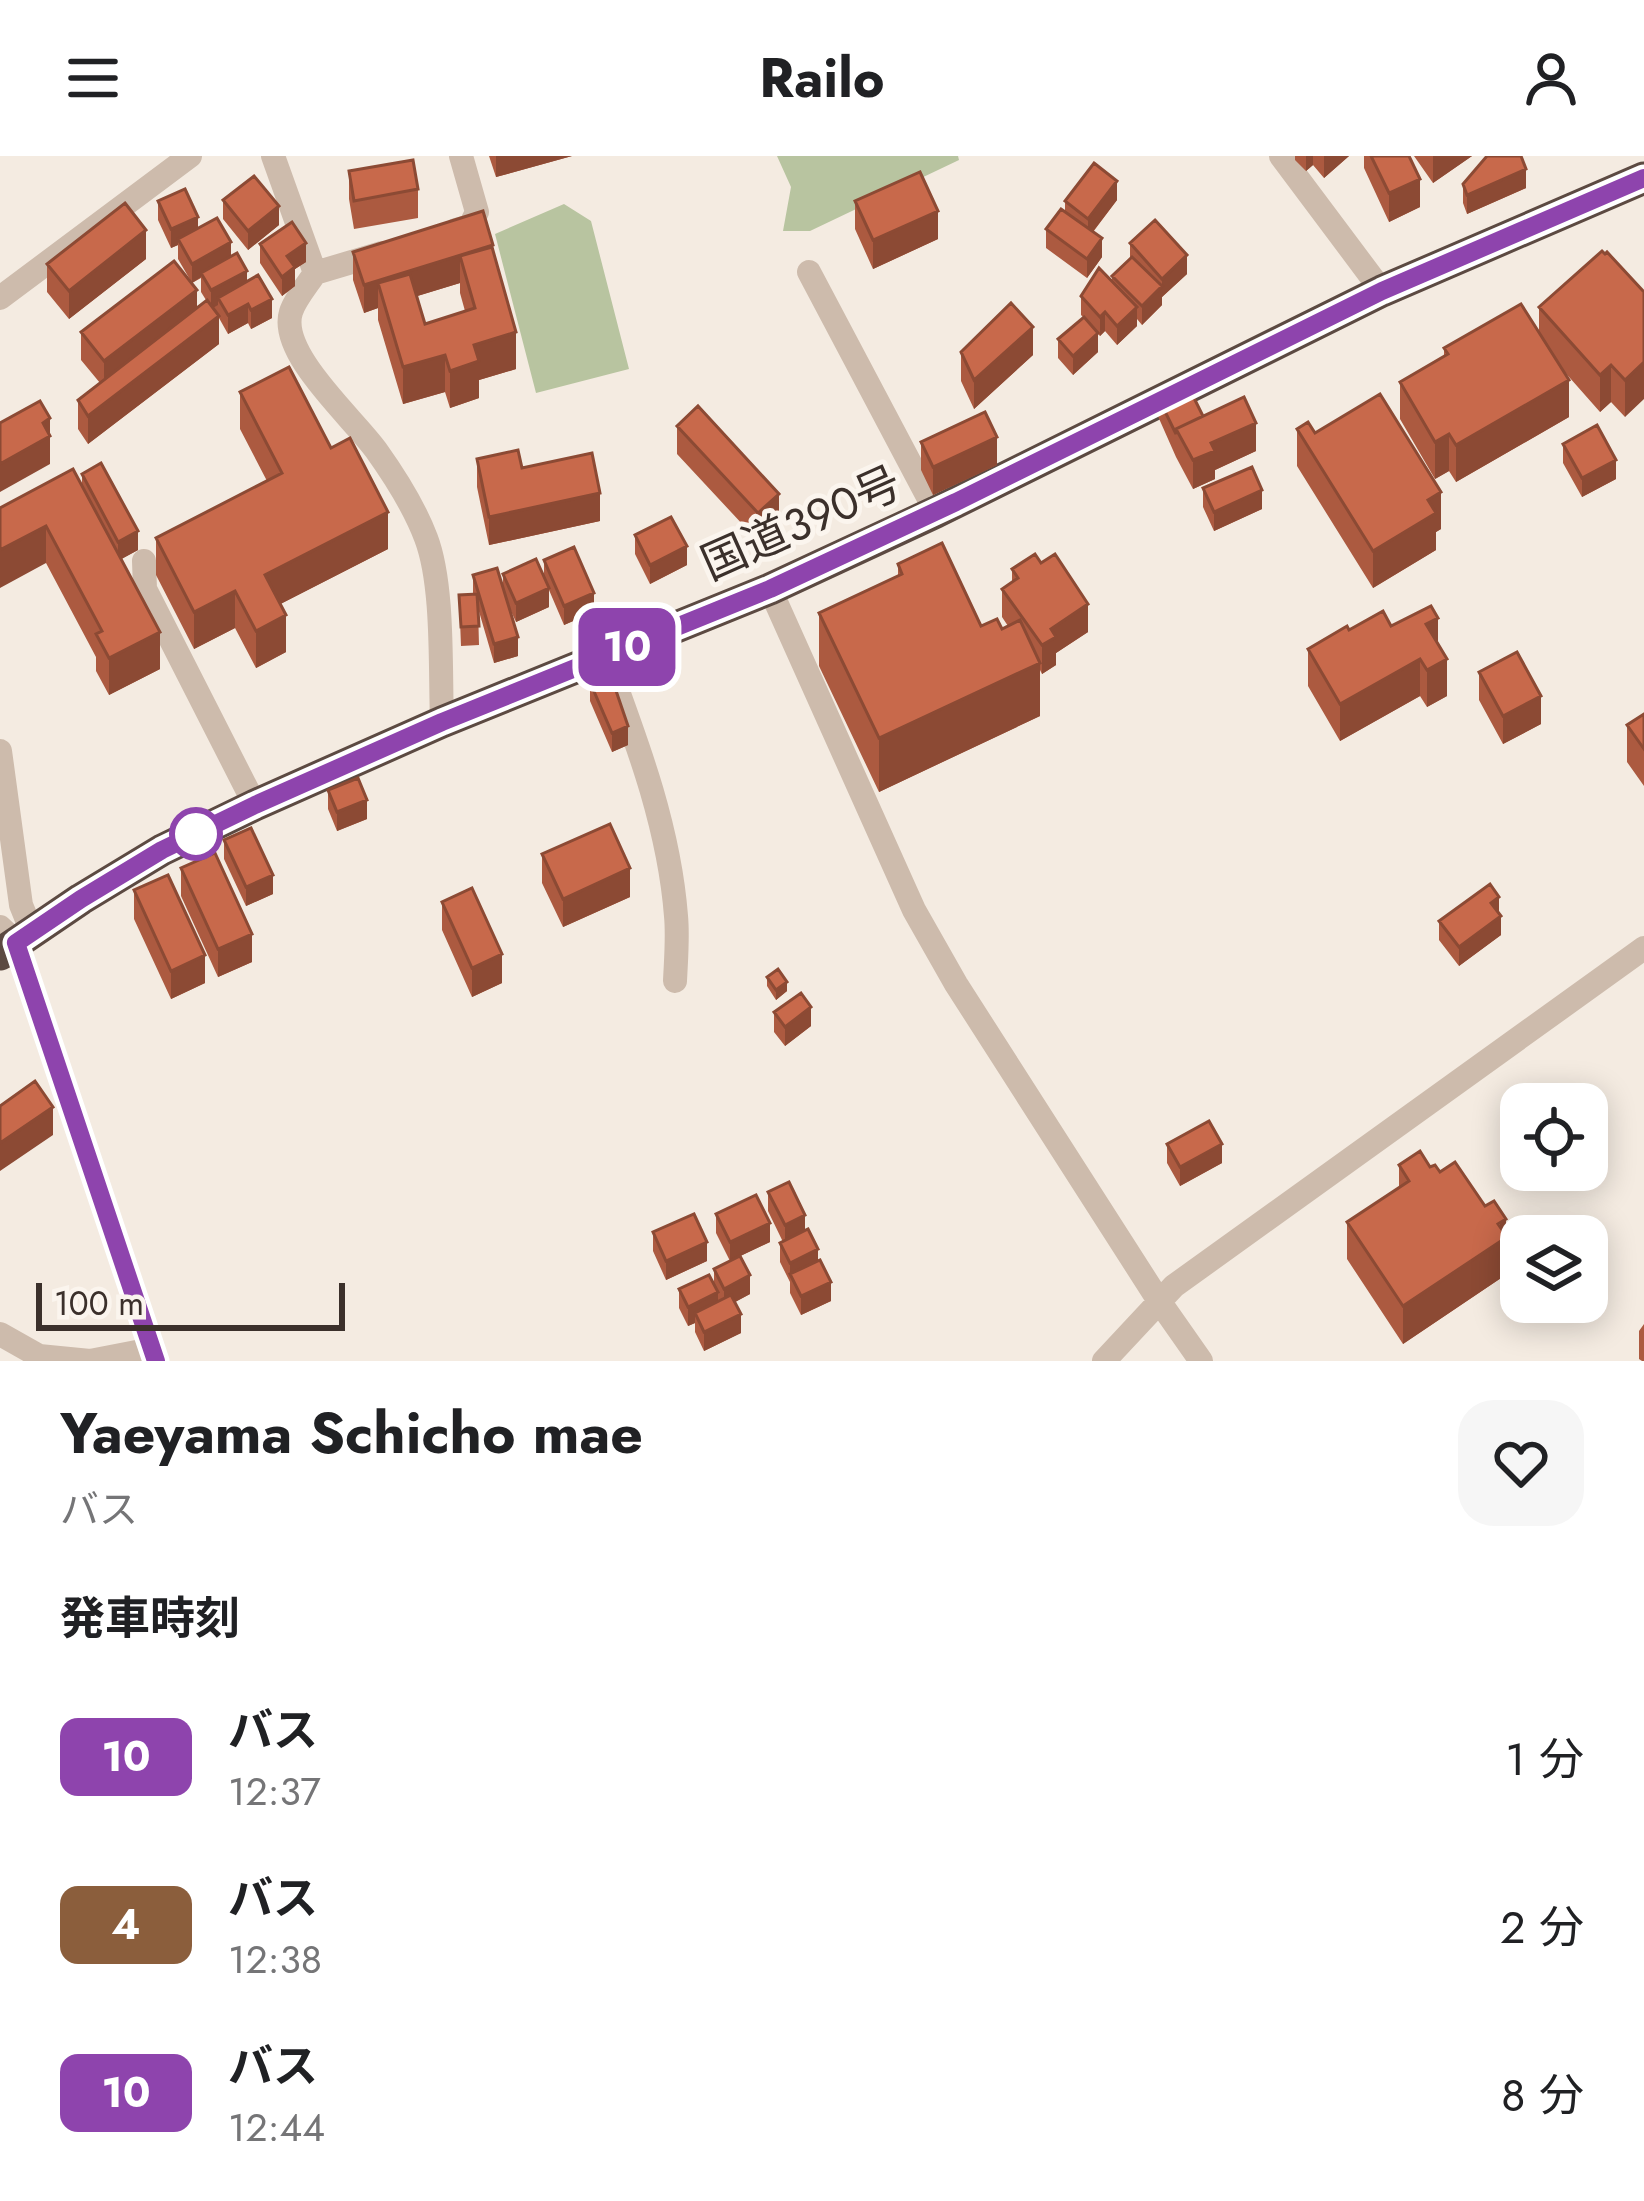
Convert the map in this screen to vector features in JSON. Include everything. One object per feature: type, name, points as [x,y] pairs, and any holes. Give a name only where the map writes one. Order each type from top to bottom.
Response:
[{"type":"highway","name":"国道390号","points":[[12,939],[162,850],[255,805],[442,722],[770,589],[1382,291],[1644,178]]},
{"type":"street","points":[[0,298],[190,156]]},
{"type":"street","points":[[273,156],[315,273]]},
{"type":"street","points":[[442,722],[435,573],[428,542],[410,500],[373,446],[306,365],[291,336],[290,313],[315,273],[470,226],[477,212],[461,156]]},
{"type":"street","points":[[1281,156],[1382,291]]},
{"type":"street","points":[[809,272],[936,512]]},
{"type":"street","points":[[144,561],[145,589],[255,805]]},
{"type":"street","points":[[770,589],[914,910],[956,984],[1202,1361]]},
{"type":"street","points":[[605,656],[654,798],[668,857],[676,918],[675,981]]},
{"type":"street","points":[[0,752],[20,905],[12,939],[154,1355],[90,1361],[39,1356],[0,1334]]},
{"type":"street","points":[[1104,1361],[1174,1286],[1644,948]]},
{"type":"street","points":[[0,1358],[27,1349]]},
{"type":"green space","points":[[777,156],[958,156],[959,160],[810,231],[783,231],[791,187]]},
{"type":"green space","points":[[564,204],[591,221],[629,369],[536,393],[495,234]]},
{"type":"building","points":[[1371,156],[1409,156],[1420,179],[1389,193]]},
{"type":"building","points":[[1487,156],[1521,156],[1526,169],[1467,195],[1463,184]]},
{"type":"building","points":[[413,160],[418,189],[354,201],[349,171]]},
{"type":"building","points":[[1094,163],[1117,181],[1088,219],[1065,201]]},
{"type":"building","points":[[920,172],[938,211],[873,240],[855,201]]},
{"type":"building","points":[[254,176],[279,206],[248,231],[223,200]]},
{"type":"building","points":[[185,189],[198,217],[171,229],[158,201]]},
{"type":"building","points":[[125,203],[146,230],[69,291],[47,264]]},
{"type":"building","points":[[1061,209],[1102,238],[1087,259],[1046,229]]},
{"type":"building","points":[[483,211],[493,245],[364,285],[353,252]]},
{"type":"building","points":[[217,218],[231,242],[192,264],[178,239]]},
{"type":"building","points":[[1155,220],[1187,255],[1162,279],[1130,243]]},
{"type":"building","points":[[292,222],[306,243],[287,256],[295,267],[282,277],[260,244]]},
{"type":"building","points":[[492,247],[516,332],[474,345],[479,361],[450,371],[445,355],[403,367],[378,283],[410,274],[425,324],[475,308],[460,256]]},
{"type":"building","points":[[1602,251],[1644,292],[1644,362],[1625,380],[1611,365],[1600,375],[1539,307]]},
{"type":"building","points":[[237,253],[247,271],[211,290],[201,273]]},
{"type":"building","points":[[1132,257],[1162,286],[1142,306],[1112,276]]},
{"type":"building","points":[[174,261],[197,290],[104,361],[81,332]]},
{"type":"building","points":[[1099,268],[1137,307],[1117,326],[1105,312],[1100,317],[1081,296]]},
{"type":"building","points":[[258,275],[272,299],[228,315],[218,298]]},
{"type":"building","points":[[207,300],[219,316],[88,416],[78,400]]},
{"type":"building","points":[[1011,303],[1033,327],[974,380],[961,352]]},
{"type":"building","points":[[1521,304],[1569,380],[1456,445],[1449,434],[1435,442],[1400,382],[1448,354],[1444,348]]},
{"type":"building","points":[[1084,317],[1098,333],[1073,356],[1058,339]]},
{"type":"building","points":[[289,367],[331,448],[350,438],[388,512],[265,575],[286,615],[256,631],[235,591],[194,612],[156,538],[282,473],[240,392]]},
{"type":"building","points":[[1186,382],[1203,416],[1176,429],[1176,434],[1157,395]]},
{"type":"building","points":[[1380,394],[1441,492],[1428,500],[1436,513],[1373,551],[1297,429],[1308,422],[1315,433]]},
{"type":"building","points":[[1244,397],[1256,423],[1211,443],[1215,451],[1193,460],[1176,429]]},
{"type":"building","points":[[40,401],[50,418],[43,423],[50,436],[0,464],[0,423]]},
{"type":"building","points":[[698,406],[779,494],[758,513],[677,426]]},
{"type":"building","points":[[985,412],[997,437],[933,467],[921,442]]},
{"type":"building","points":[[1597,425],[1616,460],[1582,478],[1563,444]]},
{"type":"building","points":[[518,450],[522,468],[592,453],[600,493],[489,517],[477,459]]},
{"type":"building","points":[[101,463],[138,531],[118,542],[82,474]]},
{"type":"building","points":[[1252,467],[1262,490],[1214,512],[1203,488]]},
{"type":"building","points":[[73,469],[160,632],[109,658],[96,634],[102,631],[46,526],[0,550],[0,508]]},
{"type":"building","points":[[671,517],[687,546],[650,565],[635,535]]},
{"type":"building","points":[[942,543],[981,626],[997,619],[1002,629],[1020,620],[1040,663],[879,738],[819,613],[902,574],[898,564]]},
{"type":"building","points":[[574,547],[594,593],[564,606],[544,560]]},
{"type":"building","points":[[1035,554],[1041,563],[1055,554],[1088,604],[1051,629],[1056,637],[1042,645],[1002,589],[1018,578],[1012,569]]},
{"type":"building","points":[[536,559],[549,588],[516,603],[503,574]]},
{"type":"building","points":[[497,568],[518,637],[494,644],[473,575]]},
{"type":"building","points":[[477,594],[479,626],[461,627],[459,595]]},
{"type":"building","points":[[1431,606],[1438,618],[1426,624],[1447,659],[1427,670],[1420,659],[1340,704],[1308,649],[1383,611],[1391,626]]},
{"type":"building","points":[[1517,652],[1541,696],[1503,716],[1479,672]]},
{"type":"building","points":[[610,673],[628,726],[612,733],[590,682]]},
{"type":"building","points":[[1644,714],[1644,749],[1627,725]]},
{"type":"building","points":[[358,778],[367,800],[337,812],[328,790]]},
{"type":"building","points":[[610,824],[630,868],[563,899],[542,854]]},
{"type":"building","points":[[251,828],[273,875],[246,887],[224,840]]},
{"type":"building","points":[[215,853],[252,934],[218,949],[181,868]]},
{"type":"building","points":[[168,875],[205,955],[171,971],[134,890]]},
{"type":"building","points":[[1490,884],[1499,897],[1491,903],[1501,916],[1459,947],[1439,921]]},
{"type":"building","points":[[472,888],[502,954],[472,968],[442,902]]},
{"type":"building","points":[[778,969],[787,982],[776,990],[767,977]]},
{"type":"building","points":[[801,993],[811,1007],[785,1027],[774,1012]]},
{"type":"building","points":[[35,1081],[53,1107],[0,1143],[0,1106]]},
{"type":"building","points":[[1209,1121],[1222,1144],[1180,1167],[1167,1144]]},
{"type":"building","points":[[1420,1151],[1430,1167],[1435,1165],[1440,1172],[1455,1162],[1485,1206],[1494,1201],[1503,1215],[1498,1224],[1500,1242],[1403,1306],[1347,1222],[1409,1181],[1399,1165]]},
{"type":"building","points":[[789,1182],[805,1215],[785,1225],[768,1192]]},
{"type":"building","points":[[756,1195],[770,1223],[730,1242],[716,1214]]},
{"type":"building","points":[[694,1214],[707,1242],[666,1261],[653,1232]]},
{"type":"building","points":[[808,1229],[818,1249],[790,1263],[780,1243]]},
{"type":"building","points":[[740,1256],[750,1275],[724,1289],[714,1269]]},
{"type":"building","points":[[820,1260],[831,1282],[801,1296],[790,1274]]},
{"type":"building","points":[[709,1275],[718,1292],[688,1307],[679,1289]]},
{"type":"building","points":[[731,1295],[741,1314],[704,1332],[695,1313]]},
{"type":"bus line","name":"10","points":[[156,1361],[16,943],[162,850],[255,805],[442,722],[770,589],[1382,291],[1644,178]]}]
